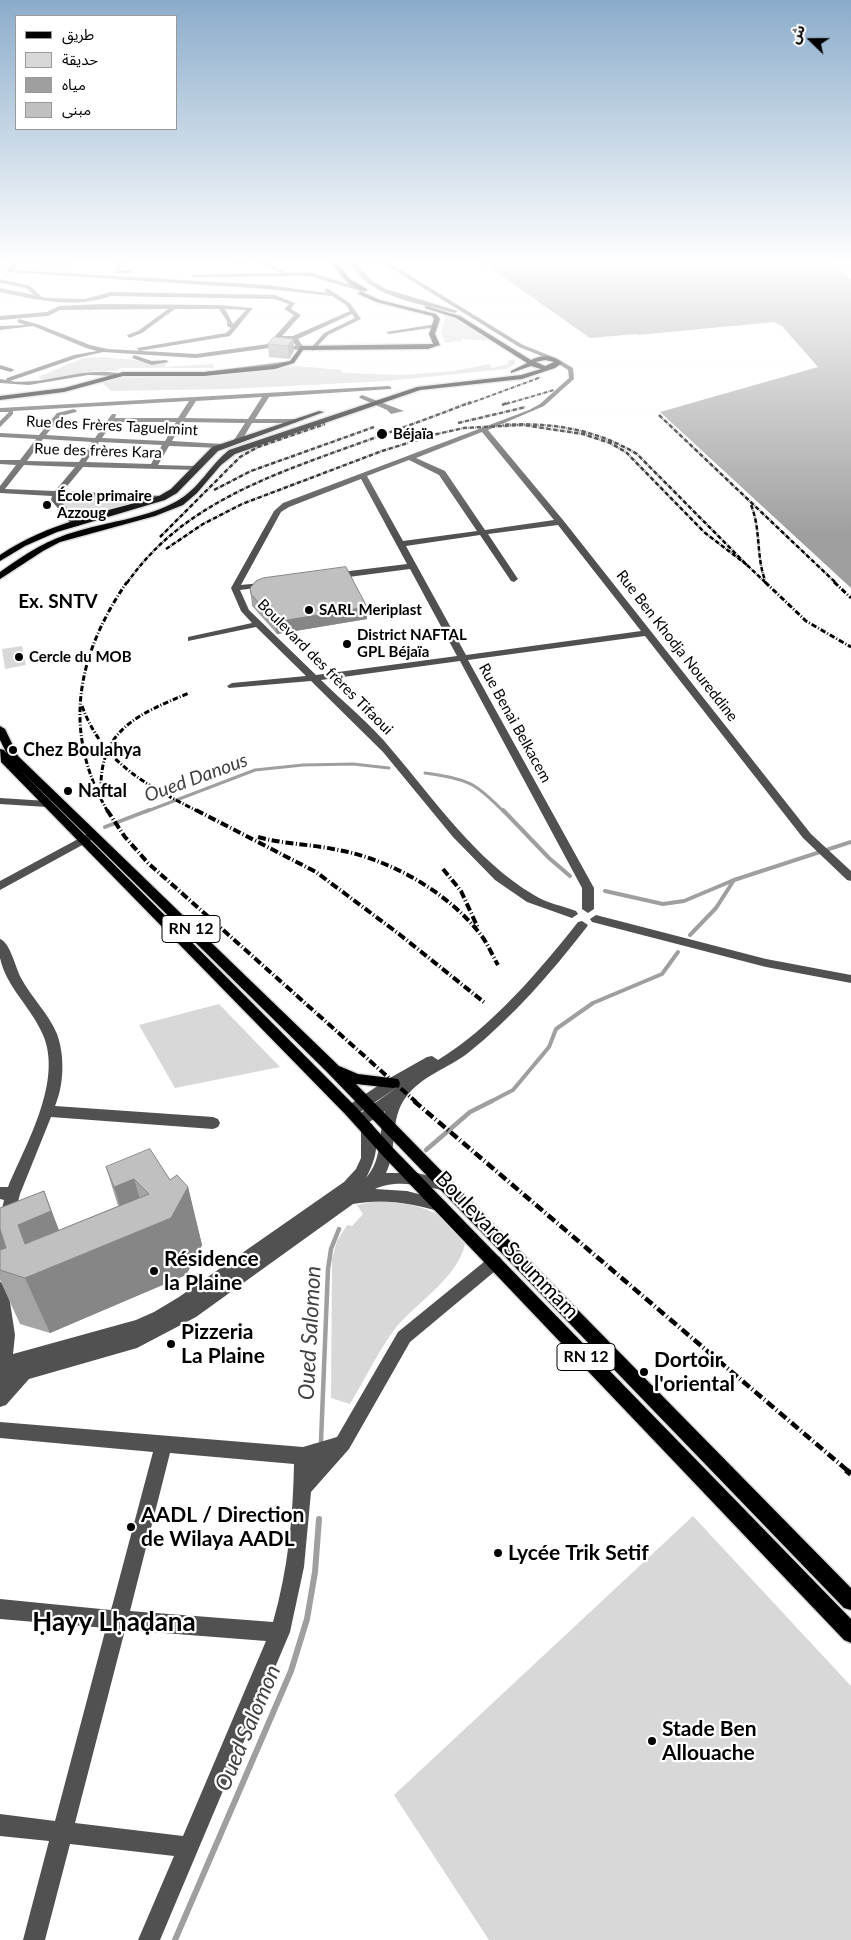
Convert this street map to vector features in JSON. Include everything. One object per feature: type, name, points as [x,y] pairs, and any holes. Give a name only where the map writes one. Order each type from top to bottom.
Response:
[{"type":"main road","points":[[0,398],[64,390],[117,374],[192,374],[268,368],[290,363],[298,353]]},
{"type":"main road","points":[[519,354],[542,363]]},
{"type":"main road","points":[[512,372],[523,364],[519,354]]},
{"type":"main road","points":[[354,400],[389,388],[413,383],[512,372],[542,363]]},
{"type":"main road","points":[[1,574],[38,549],[65,537],[151,514],[182,502],[232,452],[376,399],[419,388],[522,377],[542,363]]},
{"type":"main road","points":[[0,559],[22,544],[54,530],[162,498],[174,491],[210,452],[238,440],[330,409]]},
{"type":"main road","name":"RN 12","points":[[0,729],[13,757],[88,837],[328,1073]]},
{"type":"main road","name":"RN 12","points":[[0,752],[5,760],[47,804],[88,837]]},
{"type":"main road","points":[[328,1073],[398,1087]]},
{"type":"main road","name":"Boulevard Soummam","points":[[328,1073],[363,1115],[388,1152],[851,1634]]},
{"type":"main road","name":"Boulevard Soummam","points":[[363,1115],[387,1126],[851,1601]]},
{"type":"street","points":[[5,381],[81,354],[92,353]]},
{"type":"street","points":[[136,353],[133,358],[152,363],[166,362]]},
{"type":"street","points":[[165,353],[193,355],[214,353]]},
{"type":"street","points":[[530,353],[542,363],[564,372],[572,378]]},
{"type":"street","points":[[530,353],[542,363],[571,369],[572,378]]},
{"type":"street","points":[[181,364],[193,355]]},
{"type":"street","points":[[45,356],[58,362]]},
{"type":"street","points":[[0,367],[11,370]]},
{"type":"street","points":[[5,381],[39,382],[93,372],[117,374]]},
{"type":"street","points":[[235,588],[278,511],[300,498],[484,430],[535,409],[572,378]]},
{"type":"street","points":[[0,410],[389,388]]},
{"type":"street","points":[[238,440],[268,394]]},
{"type":"street","points":[[362,397],[376,399],[389,409]]},
{"type":"street","points":[[153,467],[183,420],[194,398]]},
{"type":"street","points":[[76,524],[54,498],[81,464],[123,403]]},
{"type":"street","points":[[0,491],[59,414],[84,409],[92,404]]},
{"type":"street","points":[[0,425],[11,413]]},
{"type":"street","points":[[110,420],[295,421]]},
{"type":"street","name":"Rue Ben Khodja Noureddine","points":[[484,430],[560,522],[807,836],[851,877]]},
{"type":"street","name":"Rue des Frères Taguelmint","points":[[0,434],[222,446]]},
{"type":"street","points":[[410,458],[442,473],[514,579]]},
{"type":"street","name":"Rue des frères Kara","points":[[0,462],[194,468]]},
{"type":"street","name":"Rue Benai Belkacem","points":[[362,475],[588,888],[592,914]]},
{"type":"street","points":[[0,491],[162,498]]},
{"type":"street","points":[[400,544],[560,522]]},
{"type":"street","points":[[319,578],[412,566]]},
{"type":"street","points":[[235,588],[282,582]]},
{"type":"street","name":"Boulevard des frères Tifaoui","points":[[235,588],[245,611],[387,750],[451,828],[499,877],[531,899],[572,914]]},
{"type":"street","points":[[191,639],[259,624]]},
{"type":"street","points":[[232,686],[314,678],[463,659],[647,633]]},
{"type":"street","points":[[0,801],[47,804]]},
{"type":"street","points":[[0,886],[88,837]]},
{"type":"street","points":[[592,914],[592,923],[582,925],[575,922],[572,914],[576,909],[766,963],[851,979]]},
{"type":"street","points":[[1,1374],[25,1372],[137,1341],[190,1312],[344,1197],[357,1180],[368,1160],[370,1150],[363,1115],[398,1087],[463,1050],[517,1002],[582,925]]},
{"type":"street","points":[[0,943],[15,979],[50,1034],[56,1061],[52,1097],[6,1194],[4,1231]]},
{"type":"street","points":[[371,1183],[384,1165],[388,1152],[387,1126],[397,1099],[398,1087]]},
{"type":"street","points":[[46,1111],[213,1123]]},
{"type":"street","points":[[1,1374],[138,1327],[160,1317],[344,1197],[371,1183],[388,1179],[413,1178],[445,1185]]},
{"type":"street","points":[[344,1197],[391,1194],[441,1206]]},
{"type":"street","points":[[302,1489],[343,1443],[404,1337],[495,1262]]},
{"type":"street","points":[[0,1289],[7,1335],[1,1374]]},
{"type":"street","points":[[0,1400],[14,1382],[25,1372]]},
{"type":"street","points":[[0,1430],[303,1456],[327,1450],[343,1443]]},
{"type":"street","points":[[34,1940],[164,1444]]},
{"type":"street","points":[[149,1940],[280,1632],[297,1562],[303,1456]]},
{"type":"street","points":[[0,1609],[280,1632]]},
{"type":"street","points":[[0,1824],[63,1834],[187,1847]]},
{"type":"green space","points":[[98,357],[136,360],[152,364],[167,363],[164,367],[213,364],[214,368],[121,368],[116,371],[95,371],[42,380],[38,377],[83,358]]},
{"type":"green space","points":[[515,359],[515,364],[506,369],[387,381],[227,389],[111,391],[100,381],[111,378],[201,377],[296,366],[342,370],[341,372],[345,373],[401,375],[454,371],[489,364],[492,368],[508,364],[509,360]]},
{"type":"green space","points":[[54,496],[157,500],[71,522]]},
{"type":"green space","points":[[22,646],[26,665],[5,669],[2,649]]},
{"type":"green space","points":[[219,1004],[280,1067],[175,1088],[139,1025]]},
{"type":"green space","points":[[377,1201],[402,1203],[439,1215],[459,1232],[465,1243],[462,1255],[447,1277],[406,1316],[392,1333],[379,1352],[350,1404],[331,1398],[332,1259],[337,1241],[347,1225],[352,1226],[363,1214],[357,1205]]},
{"type":"green space","name":"Stade Ben Allouache","points":[[693,1516],[851,1686],[851,1940],[489,1940],[394,1795]]},
{"type":"water","points":[[805,353],[851,353],[851,588],[660,412],[818,367]]},
{"type":"building","name":"SARL Meriplast","points":[[346,567],[367,607],[275,622],[251,594],[250,588],[256,581],[263,578]]},
{"type":"building","points":[[150,1149],[170,1180],[177,1175],[188,1187],[171,1218],[25,1278],[0,1270],[0,1250],[6,1248],[0,1229],[0,1208],[44,1191],[51,1211],[18,1225],[25,1244],[149,1194],[134,1179],[114,1187],[106,1167]]},
{"type":"waterway","name":"Oued Danous","points":[[145,812],[255,770],[303,765],[353,764],[389,768]]},
{"type":"waterway","name":"Oued Danous","points":[[425,773],[469,783],[485,793],[504,812]]},
{"type":"waterway","name":"Oued Danous","points":[[105,827],[149,810]]},
{"type":"waterway","name":"Oued Danous","points":[[503,810],[549,858],[570,876]]},
{"type":"waterway","name":"Oued Salomon","points":[[734,880],[851,842]]},
{"type":"waterway","name":"Oued Danous","points":[[605,891],[663,904],[684,901],[734,880]]},
{"type":"waterway","name":"Oued Salomon","points":[[690,935],[716,908],[734,880]]},
{"type":"waterway","name":"Oued Salomon","points":[[490,1102],[513,1090],[549,1047],[556,1029],[593,1003],[662,974],[678,952]]},
{"type":"waterway","name":"Oued Salomon","points":[[426,1150],[470,1112],[490,1102]]},
{"type":"waterway","name":"Oued Salomon","points":[[321,1441],[328,1269],[331,1249],[339,1229]]},
{"type":"waterway","name":"Oued Salomon","points":[[175,1940],[291,1671],[307,1619],[315,1572],[319,1519]]},
{"type":"railway","points":[[468,404],[541,377]]},
{"type":"railway","points":[[506,404],[554,390]]},
{"type":"railway","points":[[127,583],[148,557],[171,534],[197,515],[225,499],[284,471],[471,402]]},
{"type":"railway","points":[[502,405],[509,402]]},
{"type":"railway","points":[[458,423],[526,407]]},
{"type":"railway","points":[[659,415],[836,583]]},
{"type":"railway","points":[[160,537],[240,457],[258,447],[325,424]]},
{"type":"railway","points":[[502,425],[538,425],[572,429],[605,438],[637,454],[747,565]]},
{"type":"railway","points":[[166,549],[203,524],[242,504],[382,451],[437,434],[464,428],[523,425],[583,434],[610,443],[626,452],[704,532],[747,565]]},
{"type":"railway","points":[[214,490],[251,471],[374,427]]},
{"type":"railway","points":[[751,505],[756,523],[760,562],[765,580]]},
{"type":"railway","points":[[747,565],[766,583]]},
{"type":"railway","points":[[107,810],[93,782],[84,752],[80,723],[81,694],[87,665],[96,637],[127,582]]},
{"type":"railway","points":[[765,582],[806,621],[851,647]]},
{"type":"railway","points":[[834,582],[851,598]]},
{"type":"railway","points":[[108,750],[115,738],[139,717],[154,708],[189,693]]},
{"type":"railway","points":[[82,706],[91,726],[108,750]]},
{"type":"railway","points":[[101,791],[102,770],[108,750]]},
{"type":"railway","points":[[108,750],[129,771],[145,782],[199,812]]},
{"type":"railway","points":[[107,810],[125,837],[148,863],[416,1102]]},
{"type":"railway","points":[[196,810],[316,872],[399,934],[485,1003]]},
{"type":"railway","points":[[258,837],[354,853],[375,860],[415,879],[451,904],[467,919],[483,938],[498,965]]},
{"type":"railway","points":[[443,869],[461,891],[478,928]]},
{"type":"railway","points":[[414,1101],[848,1471]]},
{"type":"railway","points":[[846,1470],[851,1474]]},
{"type":"place","name":"Béjaïa","points":[[382,434]]},
{"type":"place","name":"École primaire Azzoug","points":[[47,505]]},
{"type":"place","name":"SARL Meriplast","points":[[309,610]]},
{"type":"place","name":"District NAFTAL GPL Béjaïa","points":[[347,644]]},
{"type":"place","name":"Cercle du MOB","points":[[19,657]]},
{"type":"place","name":"Chez Boulahya","points":[[13,750]]},
{"type":"place","name":"Naftal","points":[[68,791]]},
{"type":"place","name":"Résidence la Plaine","points":[[154,1271]]},
{"type":"place","name":"Pizzeria La Plaine","points":[[171,1344]]},
{"type":"place","name":"Dortoir l'oriental","points":[[644,1372]]},
{"type":"place","name":"AADL / Direction de Wilaya AADL","points":[[131,1527]]},
{"type":"place","name":"Lycée Trik Setif","points":[[498,1553]]},
{"type":"place","name":"Stade Ben Allouache","points":[[652,1741]]},
{"type":"district","name":"Ex. SNTV","points":[[58,602]]},
{"type":"district","name":"Ḥayy Lḥaḍana","points":[[114,1623]]}]
